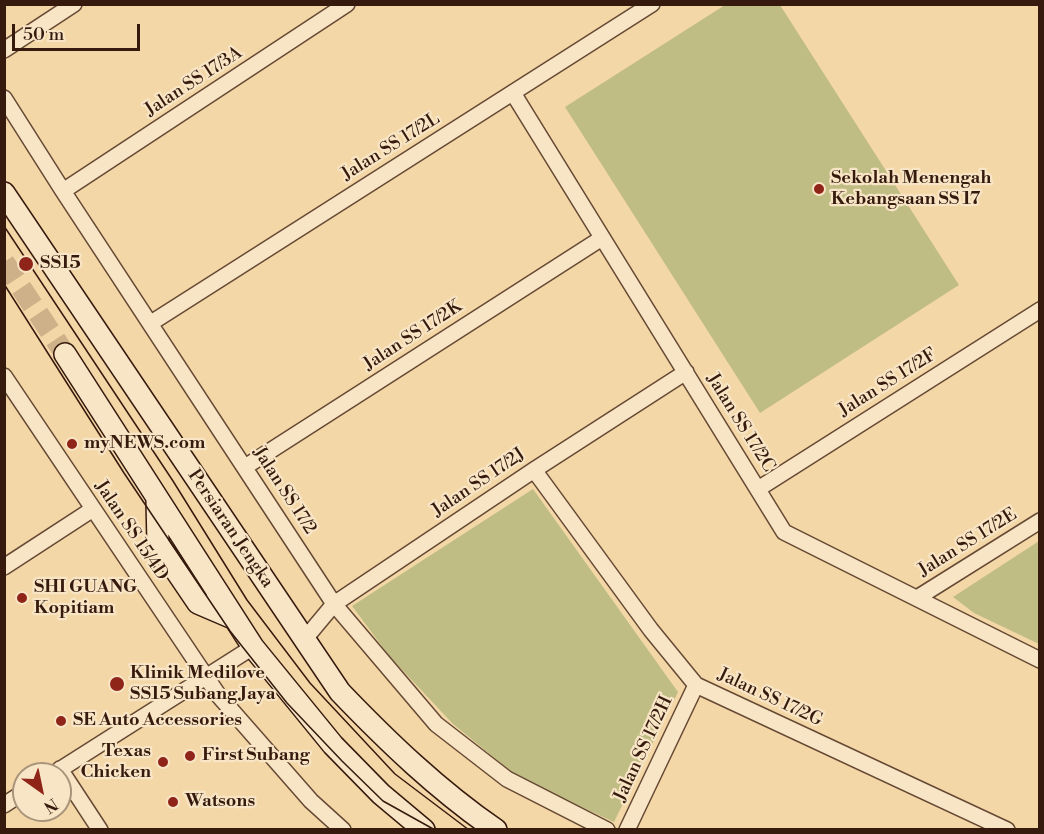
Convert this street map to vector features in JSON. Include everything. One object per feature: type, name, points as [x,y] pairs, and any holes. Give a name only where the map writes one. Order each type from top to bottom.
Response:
[{"type":"main road","name":"Persiaran Jengka","points":[[4,193],[340,692],[388,742],[459,804],[496,830]]},
{"type":"main road","points":[[65,354],[157,500],[158,544],[198,603],[233,618],[253,647],[333,745],[381,794],[424,830]]},
{"type":"street","points":[[4,50],[74,4]]},
{"type":"street","name":"Jalan SS 17/3A","points":[[63,191],[347,4]]},
{"type":"street","name":"Jalan SS 17/2L","points":[[151,323],[652,4]]},
{"type":"street","name":"Jalan SS 17/2C","points":[[513,93],[784,532],[1040,660]]},
{"type":"street","name":"Jalan SS 17/2","points":[[4,98],[334,604],[436,724],[507,779],[607,830]]},
{"type":"street","name":"Jalan SS 17/2K","points":[[245,467],[602,238]]},
{"type":"street","name":"Jalan SS 17/2F","points":[[758,489],[1040,310]]},
{"type":"street","name":"Jalan SS 17/2J","points":[[304,640],[334,604],[534,470],[686,372]]},
{"type":"street","name":"Jalan SS 15/4D","points":[[4,376],[219,696],[311,801],[343,830]]},
{"type":"street","name":"Jalan SS 17/2G","points":[[534,470],[651,630],[696,685],[1006,830]]},
{"type":"street","points":[[4,567],[93,509]]},
{"type":"street","name":"Jalan SS 17/2E","points":[[917,598],[1040,521]]},
{"type":"street","points":[[72,762],[253,647]]},
{"type":"street","name":"Jalan SS 17/2H","points":[[627,830],[696,685]]},
{"type":"street","points":[[72,792],[100,830]]},
{"type":"shaded area","points":[[725,5],[780,5],[959,285],[760,413],[565,107]]},
{"type":"shaded area","points":[[533,489],[678,692],[614,822],[519,778],[453,724],[390,657],[352,606]]},
{"type":"shaded area","points":[[1039,541],[1039,644],[974,613],[953,597]]},
{"type":"tunnel","points":[[4,262],[65,354]]},
{"type":"tram line","points":[[4,226],[173,481],[247,600],[310,683],[395,774],[469,830]]},
{"type":"tram line","points":[[4,284],[124,473],[230,631],[287,703],[383,801],[435,830]]},
{"type":"place","name":"Sekolah Menengah Kebangsaan SS 17","points":[[819,189]]},
{"type":"place","name":"SS15","points":[[26,264]]},
{"type":"place","name":"myNEWS.com","points":[[72,444]]},
{"type":"place","name":"SHI GUANG Kopitiam","points":[[22,598]]},
{"type":"place","name":"Klinik Medilove SS15 Subang Jaya","points":[[117,684]]},
{"type":"place","name":"SE Auto Accessories","points":[[61,721]]},
{"type":"place","name":"First Subang","points":[[190,756]]},
{"type":"place","name":"Texas Chicken","points":[[163,762]]},
{"type":"place","name":"Watsons","points":[[173,802]]}]
